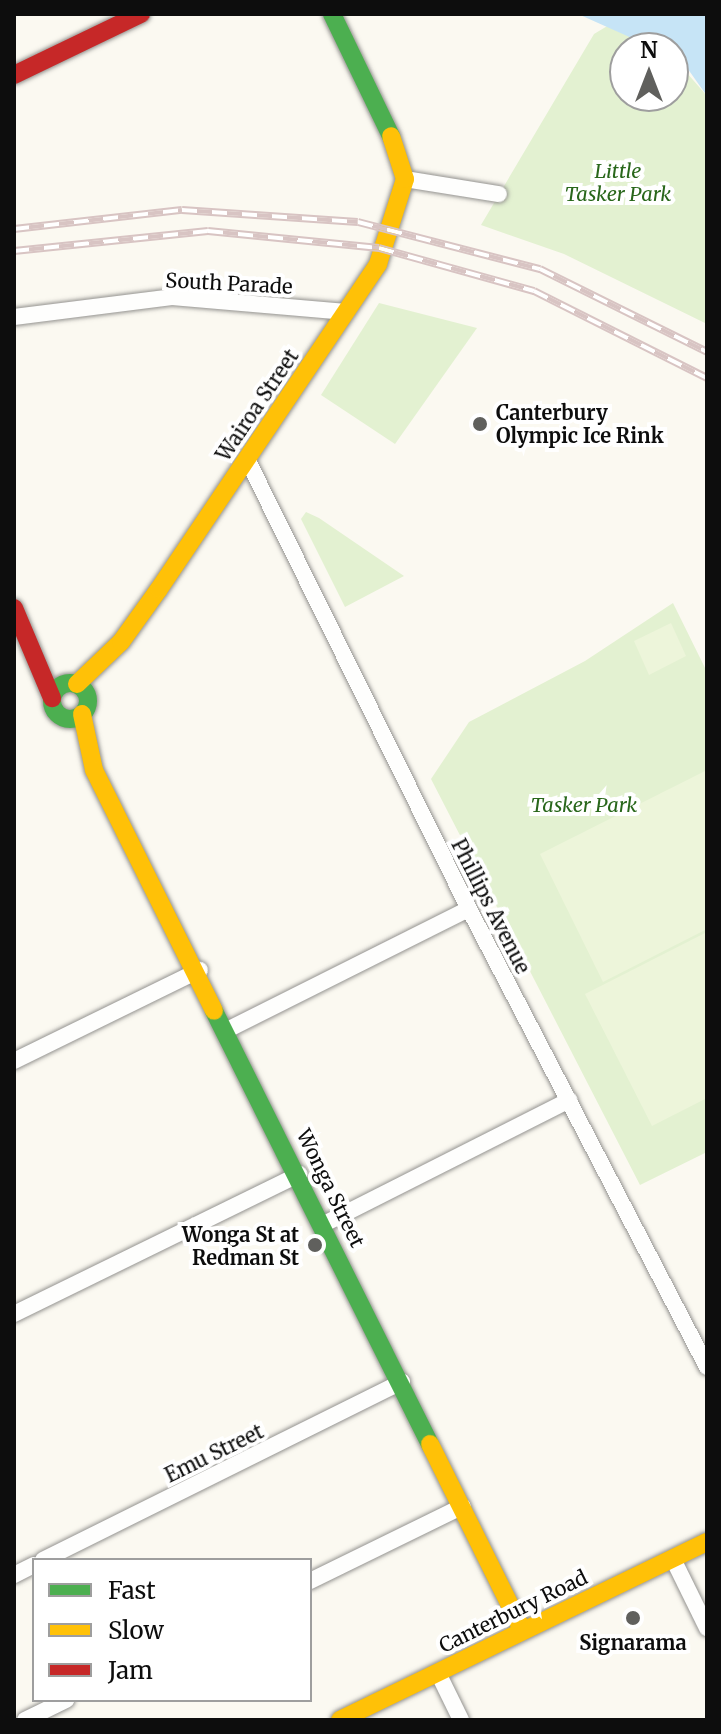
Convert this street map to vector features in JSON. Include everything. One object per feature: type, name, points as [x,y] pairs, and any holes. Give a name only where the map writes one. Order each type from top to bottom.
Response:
[{"type":"main road","points":[[14,75],[141,14]]},
{"type":"main road","points":[[332,14],[397,145],[405,179]]},
{"type":"main road","name":"Wairoa Street","points":[[84,709],[121,642],[378,264],[405,179]]},
{"type":"main road","points":[[14,608],[34,649],[64,689]]},
{"type":"main road","name":"Wairoa Street","points":[[64,689],[121,642]]},
{"type":"main road","name":"Wonga Street","points":[[64,689],[84,709],[94,770]]},
{"type":"main road","name":"Wonga Street","points":[[64,689],[60,715],[94,770],[200,970],[522,1629]]},
{"type":"main road","points":[[60,715],[84,709]]},
{"type":"main road","name":"Canterbury Road","points":[[340,1720],[522,1629],[707,1542]]},
{"type":"street","points":[[405,179],[499,194]]},
{"type":"street","name":"South Parade","points":[[14,317],[172,297],[346,312]]},
{"type":"street","name":"Phillips Avenue","points":[[247,459],[469,909],[707,1367]]},
{"type":"street","points":[[229,1029],[469,909]]},
{"type":"street","points":[[14,1061],[200,970]]},
{"type":"street","points":[[324,1224],[569,1100]]},
{"type":"street","points":[[14,1314],[300,1174]]},
{"type":"street","name":"Emu Street","points":[[47,1558],[402,1382]]},
{"type":"street","points":[[312,1580],[463,1506]]},
{"type":"street","points":[[673,1559],[707,1628]]},
{"type":"street","points":[[14,1575],[32,1566]]},
{"type":"street","points":[[438,1673],[461,1720]]},
{"type":"street","points":[[25,1720],[62,1702]]},
{"type":"green space","name":"Little Tasker Park","points":[[609,25],[623,32],[609,32],[609,112],[689,112],[689,75],[707,96],[707,324],[564,254],[481,225],[594,34]]},
{"type":"green space","points":[[379,303],[477,328],[395,444],[321,395]]},
{"type":"green space","points":[[306,512],[404,576],[345,607],[301,519]]},
{"type":"green space","name":"Tasker Park","points":[[673,603],[707,672],[707,1152],[640,1185],[431,779],[469,722],[585,661]]},
{"type":"green space","points":[[671,623],[686,656],[649,675],[634,641]]},
{"type":"green space","points":[[707,770],[707,929],[603,982],[540,854]]},
{"type":"green space","points":[[707,932],[707,1098],[652,1126],[585,994]]},
{"type":"water","points":[[578,14],[707,14],[707,96],[689,71],[689,32],[618,32]]},
{"type":"railway","points":[[14,229],[182,210],[358,222],[540,269],[707,352]]},
{"type":"railway","points":[[14,251],[208,231],[379,248],[534,291],[707,378]]},
{"type":"traffic: fast","points":[[332,14],[391,136]]},
{"type":"traffic: fast","points":[[70,683],[82,689],[88,701],[82,713],[70,719],[58,713],[52,701],[58,689],[70,683]]},
{"type":"traffic: fast","points":[[214,1011],[430,1444]]},
{"type":"traffic: slow","points":[[77,684],[121,642],[159,589],[378,264],[405,179],[391,136]]},
{"type":"traffic: slow","points":[[82,714],[94,770],[214,1011]]},
{"type":"traffic: slow","points":[[430,1444],[522,1629]]},
{"type":"traffic: slow","points":[[340,1720],[707,1542]]},
{"type":"traffic: jam","points":[[14,75],[141,14]]},
{"type":"traffic: jam","points":[[14,608],[52,698]]},
{"type":"place","name":"Canterbury Olympic Ice Rink","points":[[480,424]]},
{"type":"place","name":"Wonga St at Redman St","points":[[315,1245]]},
{"type":"place","name":"Signarama","points":[[633,1618]]}]
